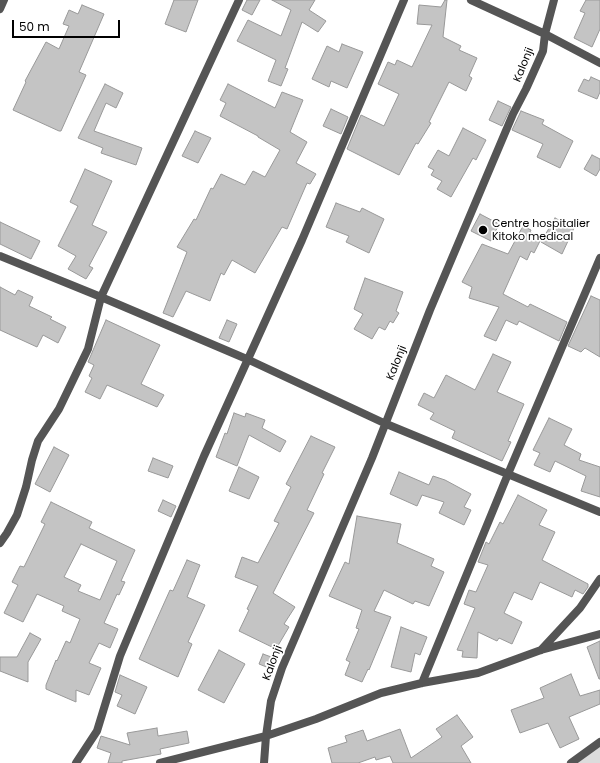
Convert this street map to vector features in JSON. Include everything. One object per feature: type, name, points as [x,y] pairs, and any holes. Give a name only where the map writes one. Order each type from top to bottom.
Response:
[{"type":"street","points":[[0,9],[4,0]]},
{"type":"street","points":[[0,543],[17,515],[38,441],[59,409],[88,350],[101,297],[239,0]]},
{"type":"street","points":[[76,763],[97,731],[120,656],[201,463],[302,240],[404,0]]},
{"type":"street","points":[[471,0],[545,34],[600,63]]},
{"type":"street","name":"Kalonji","points":[[264,763],[271,701],[282,668],[366,472],[384,423],[506,128],[526,89],[542,51],[554,0]]},
{"type":"street","points":[[0,256],[101,297],[248,360],[384,423],[600,512]]},
{"type":"street","points":[[422,683],[508,474],[600,258]]},
{"type":"street","points":[[541,650],[580,608],[600,580]]},
{"type":"street","points":[[160,763],[266,736],[316,719],[380,693],[422,683],[478,673],[541,650],[600,634]]},
{"type":"street","points":[[571,763],[600,742]]},
{"type":"shaded area","points":[[600,742],[600,763],[571,763]]},
{"type":"building","points":[[174,0],[198,0],[186,32],[165,24]]},
{"type":"building","points":[[247,0],[260,0],[252,15],[242,10]]},
{"type":"building","points":[[272,0],[315,0],[309,10],[326,21],[318,32],[302,22],[285,68],[288,69],[281,86],[268,81],[276,60],[237,41],[248,20],[281,36],[291,10]]},
{"type":"building","points":[[445,0],[447,0],[443,37],[461,46],[459,50],[477,58],[469,76],[472,78],[466,91],[449,82],[429,122],[431,123],[418,144],[416,143],[399,175],[347,149],[361,115],[384,126],[399,94],[378,84],[388,62],[395,65],[397,60],[412,67],[432,25],[417,24],[419,5],[441,7]]},
{"type":"building","points":[[586,0],[600,0],[600,29],[592,47],[574,38],[585,13],[580,11]]},
{"type":"building","points":[[82,5],[104,14],[79,72],[86,75],[61,131],[59,131],[13,110],[26,82],[25,81],[46,42],[59,49],[69,26],[63,24],[69,10],[78,14]]},
{"type":"building","points":[[342,44],[363,52],[347,88],[331,81],[329,87],[312,79],[327,46],[339,52]]},
{"type":"building","points":[[591,77],[600,81],[600,92],[597,99],[578,91],[584,79],[589,81]]},
{"type":"building","points":[[105,84],[123,93],[116,108],[106,103],[94,131],[142,148],[136,165],[101,153],[103,148],[78,138]]},
{"type":"building","points":[[228,84],[275,108],[282,92],[303,100],[290,132],[307,142],[296,163],[316,174],[310,184],[307,183],[287,229],[282,227],[255,273],[232,260],[224,275],[221,273],[210,301],[186,291],[173,317],[163,313],[187,252],[177,247],[194,219],[196,220],[211,188],[213,189],[221,174],[245,185],[253,171],[265,177],[280,150],[258,136],[220,116],[226,103],[220,100]]},
{"type":"building","points":[[498,101],[511,107],[502,126],[489,120]]},
{"type":"building","points":[[331,109],[348,117],[341,134],[323,126]]},
{"type":"building","points":[[521,111],[544,120],[542,124],[573,141],[560,168],[537,157],[543,144],[512,130]]},
{"type":"building","points":[[463,128],[486,140],[476,160],[473,158],[451,197],[437,189],[442,181],[431,175],[434,170],[428,167],[438,150],[449,156]]},
{"type":"building","points":[[195,131],[211,138],[198,163],[182,156]]},
{"type":"building","points":[[592,155],[600,159],[600,169],[596,176],[584,169]]},
{"type":"building","points":[[85,169],[112,181],[92,225],[107,232],[89,266],[93,268],[86,279],[68,269],[76,256],[58,246],[78,206],[70,202]]},
{"type":"building","points":[[336,203],[360,212],[362,208],[384,219],[369,253],[346,242],[349,236],[326,227]]},
{"type":"building","points":[[480,214],[499,224],[491,241],[471,231]]},
{"type":"building","points":[[555,218],[574,228],[562,254],[541,242]]},
{"type":"building","points":[[0,222],[40,241],[31,259],[0,244]]},
{"type":"building","points":[[523,226],[531,230],[530,232],[541,239],[534,253],[531,251],[527,260],[520,256],[503,294],[528,307],[530,304],[567,322],[559,341],[519,321],[517,325],[506,320],[496,341],[484,336],[499,307],[469,298],[472,287],[462,282],[482,244],[508,254]]},
{"type":"building","points":[[365,278],[403,292],[396,311],[399,313],[393,323],[390,321],[385,330],[379,327],[372,339],[354,329],[363,314],[354,309]]},
{"type":"building","points":[[0,287],[15,295],[18,290],[33,297],[29,306],[52,317],[50,319],[66,327],[58,343],[43,335],[37,347],[0,330]]},
{"type":"building","points":[[591,296],[600,300],[600,357],[585,348],[581,352],[568,346]]},
{"type":"building","points":[[106,320],[160,345],[141,384],[164,395],[157,407],[107,385],[100,399],[85,392],[92,378],[89,376],[94,365],[88,362]]},
{"type":"building","points":[[227,320],[237,324],[229,342],[219,338]]},
{"type":"building","points":[[493,354],[511,362],[497,392],[524,404],[508,441],[511,442],[502,461],[452,438],[455,431],[430,419],[434,413],[418,405],[424,393],[434,398],[446,375],[475,390]]},
{"type":"building","points":[[234,413],[245,417],[246,413],[265,420],[262,428],[286,441],[280,452],[249,435],[237,466],[216,457],[225,433],[227,434]]},
{"type":"building","points":[[549,418],[572,429],[564,445],[581,454],[579,460],[600,467],[600,497],[581,491],[586,476],[555,461],[550,472],[534,465],[540,453],[533,450]]},
{"type":"building","points":[[311,436],[335,447],[322,473],[324,474],[307,510],[314,513],[273,593],[295,607],[284,624],[289,627],[276,649],[239,631],[258,586],[235,577],[242,557],[258,563],[279,523],[274,521],[291,487],[286,484]]},
{"type":"building","points":[[54,447],[69,455],[50,492],[35,484]]},
{"type":"building","points":[[153,458],[173,466],[168,478],[148,471]]},
{"type":"building","points":[[239,467],[259,477],[249,499],[229,491]]},
{"type":"building","points":[[399,472],[429,485],[433,476],[445,480],[471,494],[464,507],[471,510],[464,525],[439,513],[444,502],[422,495],[417,506],[390,494]]},
{"type":"building","points":[[518,495],[547,510],[539,525],[555,532],[542,560],[588,584],[588,587],[583,594],[575,590],[572,597],[540,582],[532,600],[514,592],[504,613],[522,622],[512,644],[499,638],[497,641],[478,632],[477,658],[462,657],[463,651],[457,650],[475,608],[464,604],[469,590],[476,592],[488,565],[478,562],[486,542],[489,544],[500,522],[503,524]]},
{"type":"building","points":[[163,500],[176,506],[171,517],[158,511]]},
{"type":"building","points":[[51,502],[92,522],[89,528],[135,550],[121,581],[125,582],[119,595],[117,594],[104,623],[118,629],[110,648],[99,643],[89,663],[101,668],[89,695],[76,690],[76,702],[46,689],[46,685],[56,660],[57,661],[66,641],[70,643],[80,619],[62,611],[64,606],[37,594],[23,622],[4,613],[18,585],[12,582],[20,566],[24,567],[45,524],[41,522]],"holes":[[[81,544],[117,561],[100,600],[78,591],[81,585],[64,577]]]},
{"type":"building","points":[[357,516],[401,524],[397,543],[434,559],[431,566],[444,572],[429,606],[415,601],[413,604],[384,590],[374,611],[391,617],[369,670],[368,669],[362,682],[345,675],[350,662],[346,660],[359,629],[356,628],[362,610],[329,596],[345,562],[349,564]]},
{"type":"building","points":[[187,560],[200,565],[187,597],[205,605],[188,642],[192,644],[178,677],[139,659],[170,590],[173,591]]},
{"type":"building","points":[[401,627],[427,637],[420,655],[415,653],[411,672],[391,667]]},
{"type":"building","points":[[30,633],[41,639],[28,662],[28,682],[0,671],[0,657],[17,657]]},
{"type":"building","points":[[600,641],[600,679],[599,679],[587,647]]},
{"type":"building","points":[[219,650],[245,664],[224,703],[198,690]]},
{"type":"building","points":[[263,654],[274,658],[269,668],[259,664]]},
{"type":"building","points":[[571,674],[580,696],[600,690],[600,704],[569,717],[579,739],[560,748],[548,723],[520,733],[511,710],[544,698],[540,688]]},
{"type":"building","points":[[120,675],[147,687],[135,714],[117,706],[122,695],[115,692]]},
{"type":"building","points":[[457,715],[473,737],[461,746],[471,763],[393,763],[390,756],[376,760],[375,757],[358,763],[332,763],[328,748],[347,742],[345,736],[363,730],[367,741],[400,729],[411,758],[442,737],[436,729]]},
{"type":"building","points":[[157,728],[158,736],[187,731],[189,743],[160,749],[161,754],[122,761],[122,763],[108,763],[111,753],[97,748],[101,736],[130,745],[127,733]]},
{"type":"place","name":"Centre hospitalier Kitoko medical","points":[[483,230]]}]
